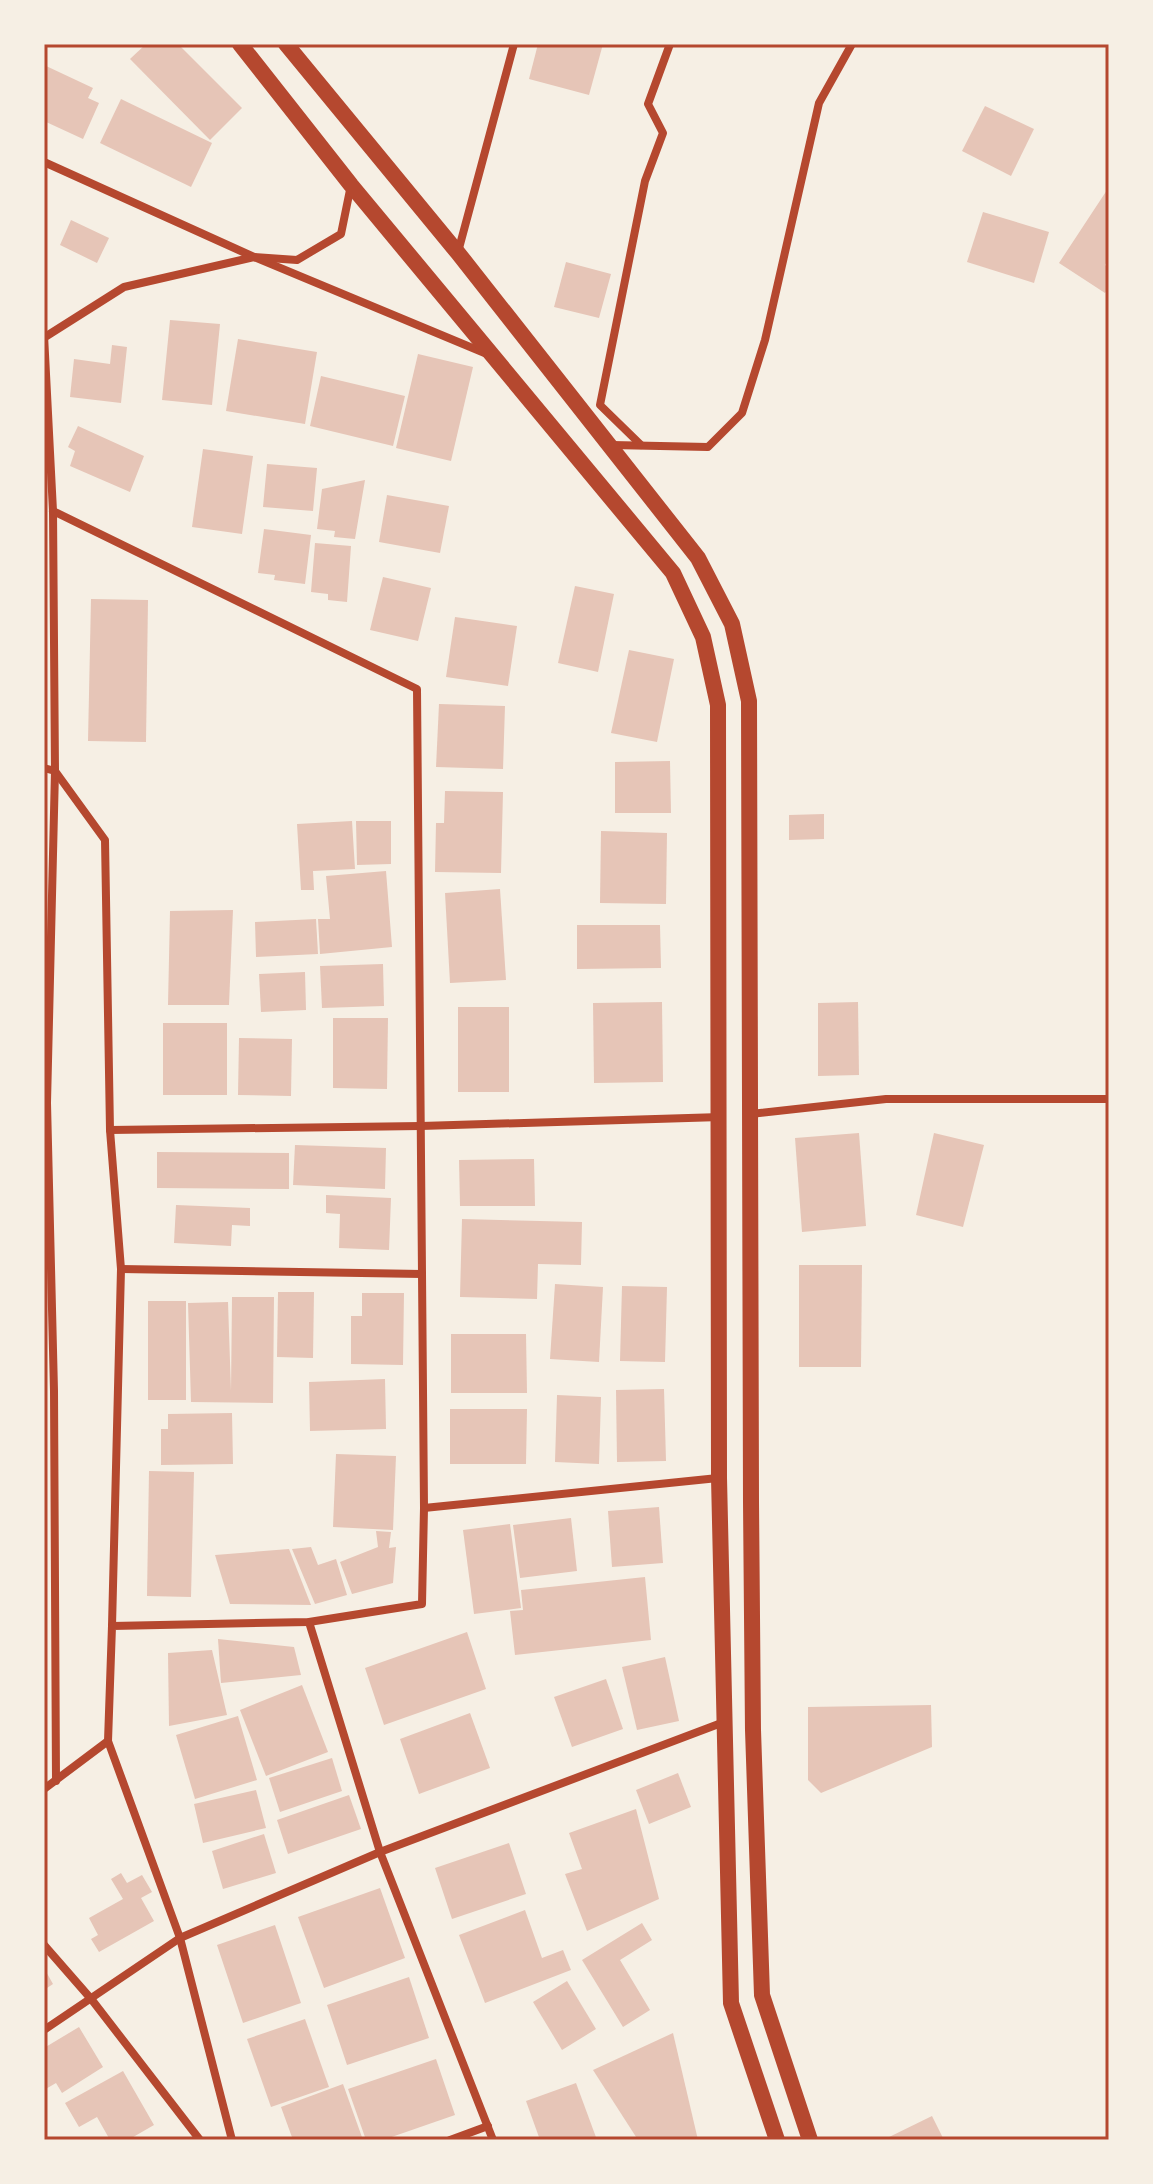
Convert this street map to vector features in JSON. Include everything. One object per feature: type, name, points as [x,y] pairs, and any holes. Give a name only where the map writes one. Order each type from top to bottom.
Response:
[{"type":"main road","points":[[240,44],[351,185],[673,573],[703,637],[718,705],[721,1117],[719,1478],[731,2003],[777,2140]]},
{"type":"main road","points":[[286,44],[458,253],[698,558],[732,624],[749,701],[753,1730],[762,1995],[810,2140]]},
{"type":"street","points":[[458,253],[514,44]]},
{"type":"street","points":[[641,445],[600,405],[641,196],[663,133],[648,104],[670,44]]},
{"type":"street","points":[[609,445],[708,447],[742,413],[765,340],[819,103],[852,44]]},
{"type":"street","points":[[44,162],[254,257],[493,356]]},
{"type":"street","points":[[56,1781],[54,1391],[46,1103],[55,771],[53,511],[44,336],[124,287],[254,257],[297,260],[341,234],[351,185]]},
{"type":"street","points":[[53,511],[417,689],[424,1508],[422,1604],[309,1622],[112,1626]]},
{"type":"street","points":[[44,768],[55,771],[105,840],[110,1130],[121,1269],[108,1741],[180,1938],[232,2140]]},
{"type":"street","points":[[749,1114],[886,1099],[1109,1099]]},
{"type":"street","points":[[110,1130],[421,1126],[721,1117]]},
{"type":"street","points":[[121,1269],[422,1274]]},
{"type":"street","points":[[44,1392],[54,1391]]},
{"type":"street","points":[[424,1508],[719,1478]]},
{"type":"street","points":[[309,1622],[380,1852],[493,2140]]},
{"type":"street","points":[[44,2030],[180,1938],[380,1852],[724,1722]]},
{"type":"street","points":[[44,1789],[108,1741]]},
{"type":"street","points":[[44,1945],[92,2000],[200,2140]]},
{"type":"street","points":[[450,2140],[488,2126]]},
{"type":"building","points":[[146,44],[178,44],[242,108],[210,140],[130,59]]},
{"type":"building","points":[[538,44],[603,44],[589,95],[529,79]]},
{"type":"building","points":[[44,65],[93,88],[88,98],[99,103],[83,139],[44,121]]},
{"type":"building","points":[[121,99],[212,143],[191,187],[100,143]]},
{"type":"building","points":[[985,106],[1034,129],[1011,176],[962,151]]},
{"type":"building","points":[[1109,187],[1109,258],[1105,265],[1109,268],[1109,287],[1105,293],[1059,263]]},
{"type":"building","points":[[983,212],[1049,232],[1034,283],[967,262]]},
{"type":"building","points":[[71,220],[109,238],[97,263],[60,245]]},
{"type":"building","points":[[566,262],[611,274],[599,318],[554,307]]},
{"type":"building","points":[[170,320],[220,324],[212,405],[162,400]]},
{"type":"building","points":[[238,339],[317,352],[305,424],[226,411]]},
{"type":"building","points":[[112,345],[127,347],[121,403],[70,397],[74,359],[110,364]]},
{"type":"building","points":[[418,354],[473,367],[451,461],[396,448]]},
{"type":"building","points":[[321,376],[405,396],[393,446],[310,426]]},
{"type":"building","points":[[78,426],[144,456],[130,492],[70,466],[75,451],[68,447]]},
{"type":"building","points":[[203,449],[253,456],[242,534],[192,527]]},
{"type":"building","points":[[267,464],[317,468],[313,511],[263,507]]},
{"type":"building","points":[[365,480],[355,539],[334,537],[335,531],[317,529],[322,489]]},
{"type":"building","points":[[387,495],[449,506],[440,553],[379,542]]},
{"type":"building","points":[[264,529],[311,535],[305,584],[274,580],[275,575],[258,573]]},
{"type":"building","points":[[315,543],[351,546],[347,602],[328,600],[328,594],[311,592]]},
{"type":"building","points":[[383,577],[431,588],[418,641],[370,630]]},
{"type":"building","points":[[575,586],[614,594],[598,672],[558,663]]},
{"type":"building","points":[[91,599],[148,600],[146,742],[88,741]]},
{"type":"building","points":[[455,617],[517,626],[508,686],[446,677]]},
{"type":"building","points":[[629,650],[674,659],[657,742],[611,733]]},
{"type":"building","points":[[439,704],[505,706],[503,769],[436,767]]},
{"type":"building","points":[[670,761],[671,813],[615,813],[615,762]]},
{"type":"building","points":[[445,791],[503,792],[501,873],[435,872],[436,823],[444,823]]},
{"type":"building","points":[[824,814],[824,839],[789,840],[789,815]]},
{"type":"building","points":[[352,821],[355,869],[313,871],[314,890],[301,890],[297,824]]},
{"type":"building","points":[[356,821],[391,821],[391,864],[357,865]]},
{"type":"building","points":[[601,831],[667,833],[666,904],[600,903]]},
{"type":"building","points":[[386,871],[392,947],[320,954],[318,919],[330,919],[326,876]]},
{"type":"building","points":[[500,889],[506,980],[450,983],[445,893]]},
{"type":"building","points":[[233,910],[229,1005],[168,1005],[170,911]]},
{"type":"building","points":[[316,919],[318,954],[256,957],[255,922]]},
{"type":"building","points":[[577,925],[660,925],[661,968],[577,969]]},
{"type":"building","points":[[383,964],[384,1006],[322,1008],[320,966]]},
{"type":"building","points":[[305,972],[306,1010],[261,1012],[259,974]]},
{"type":"building","points":[[662,1002],[663,1082],[594,1083],[593,1003]]},
{"type":"building","points":[[858,1002],[859,1075],[818,1076],[818,1003]]},
{"type":"building","points":[[458,1007],[509,1007],[509,1092],[458,1092]]},
{"type":"building","points":[[333,1018],[388,1018],[387,1089],[333,1088]]},
{"type":"building","points":[[163,1023],[227,1023],[227,1095],[163,1095]]},
{"type":"building","points":[[239,1038],[292,1039],[291,1096],[238,1095]]},
{"type":"building","points":[[859,1133],[866,1226],[802,1232],[795,1138]]},
{"type":"building","points":[[934,1133],[984,1145],[963,1227],[916,1215]]},
{"type":"building","points":[[295,1145],[386,1148],[385,1189],[293,1185]]},
{"type":"building","points":[[157,1152],[289,1153],[289,1189],[157,1188]]},
{"type":"building","points":[[534,1159],[535,1206],[460,1206],[459,1160]]},
{"type":"building","points":[[326,1195],[391,1198],[389,1250],[339,1248],[340,1214],[326,1213]]},
{"type":"building","points":[[176,1205],[250,1208],[250,1226],[232,1225],[231,1246],[174,1243]]},
{"type":"building","points":[[462,1219],[582,1222],[581,1265],[538,1264],[537,1299],[460,1297]]},
{"type":"building","points":[[799,1265],[862,1265],[861,1367],[799,1367]]},
{"type":"building","points":[[555,1284],[603,1287],[599,1362],[550,1359]]},
{"type":"building","points":[[622,1286],[667,1287],[665,1362],[620,1361]]},
{"type":"building","points":[[278,1292],[314,1292],[313,1358],[277,1357]]},
{"type":"building","points":[[362,1293],[404,1293],[403,1365],[351,1364],[351,1316],[362,1316]]},
{"type":"building","points":[[232,1297],[274,1297],[273,1403],[191,1402],[188,1303],[228,1302],[231,1391]]},
{"type":"building","points":[[148,1301],[186,1301],[186,1400],[148,1400]]},
{"type":"building","points":[[451,1334],[526,1334],[527,1393],[451,1393]]},
{"type":"building","points":[[385,1379],[386,1429],[310,1431],[309,1382]]},
{"type":"building","points":[[664,1389],[666,1461],[617,1462],[616,1390]]},
{"type":"building","points":[[557,1395],[601,1397],[599,1464],[555,1462]]},
{"type":"building","points":[[450,1409],[527,1409],[526,1464],[450,1464]]},
{"type":"building","points":[[232,1413],[233,1464],[161,1465],[161,1429],[168,1429],[168,1414]]},
{"type":"building","points":[[336,1454],[396,1456],[393,1530],[333,1527]]},
{"type":"building","points":[[149,1471],[194,1472],[191,1597],[147,1596]]},
{"type":"building","points":[[659,1507],[663,1563],[612,1567],[608,1511]]},
{"type":"building","points":[[571,1518],[577,1571],[520,1578],[513,1525]]},
{"type":"building","points":[[510,1524],[521,1608],[474,1614],[463,1530]]},
{"type":"building","points":[[376,1531],[391,1532],[389,1548],[396,1547],[393,1583],[352,1594],[340,1562],[378,1547]]},
{"type":"building","points":[[311,1547],[318,1565],[336,1559],[347,1595],[315,1604],[292,1549]]},
{"type":"building","points":[[289,1549],[311,1605],[230,1604],[215,1555]]},
{"type":"building","points":[[645,1577],[651,1640],[515,1655],[510,1611],[523,1610],[521,1590]]},
{"type":"building","points":[[467,1632],[486,1689],[384,1725],[365,1668]]},
{"type":"building","points":[[218,1639],[294,1647],[301,1675],[221,1683]]},
{"type":"building","points":[[212,1650],[227,1715],[169,1726],[168,1653]]},
{"type":"building","points":[[665,1657],[679,1721],[637,1730],[622,1667]]},
{"type":"building","points":[[606,1679],[623,1729],[572,1747],[554,1697]]},
{"type":"building","points":[[302,1685],[328,1752],[266,1776],[240,1710]]},
{"type":"building","points":[[931,1705],[932,1747],[821,1793],[808,1780],[808,1707]]},
{"type":"building","points":[[470,1713],[490,1768],[419,1794],[400,1739]]},
{"type":"building","points":[[238,1716],[257,1780],[195,1799],[176,1735]]},
{"type":"building","points":[[332,1758],[342,1791],[280,1812],[269,1778]]},
{"type":"building","points":[[678,1773],[691,1807],[649,1824],[636,1790]]},
{"type":"building","points":[[256,1790],[266,1828],[203,1843],[194,1804]]},
{"type":"building","points":[[349,1795],[361,1829],[288,1854],[277,1820]]},
{"type":"building","points":[[636,1809],[659,1899],[587,1931],[565,1874],[582,1869],[569,1833]]},
{"type":"building","points":[[264,1834],[276,1873],[223,1889],[212,1851]]},
{"type":"building","points":[[509,1843],[526,1894],[452,1919],[435,1868]]},
{"type":"building","points":[[121,1873],[127,1883],[142,1875],[152,1892],[141,1898],[154,1921],[99,1952],[91,1939],[98,1935],[89,1918],[123,1899],[111,1879]]},
{"type":"building","points":[[380,1888],[405,1958],[324,1988],[298,1917]]},
{"type":"building","points":[[525,1910],[542,1958],[563,1950],[571,1970],[485,2003],[459,1935]]},
{"type":"building","points":[[642,1923],[652,1940],[620,1960],[650,2010],[623,2027],[582,1960]]},
{"type":"building","points":[[275,1925],[301,2003],[243,2023],[217,1945]]},
{"type":"building","points":[[44,1968],[53,1984],[44,1990]]},
{"type":"building","points":[[409,1977],[429,2038],[347,2065],[327,2005]]},
{"type":"building","points":[[567,1981],[596,2029],[562,2050],[533,2002]]},
{"type":"building","points":[[305,2019],[329,2087],[271,2107],[247,2039]]},
{"type":"building","points":[[79,2027],[103,2067],[62,2093],[56,2083],[44,2090],[44,2048]]},
{"type":"building","points":[[673,2033],[698,2140],[638,2140],[593,2070]]},
{"type":"building","points":[[436,2059],[455,2115],[383,2140],[366,2140],[348,2089]]},
{"type":"building","points":[[123,2071],[154,2125],[128,2140],[110,2140],[97,2117],[79,2127],[65,2103]]},
{"type":"building","points":[[576,2083],[597,2140],[540,2140],[526,2101]]},
{"type":"building","points":[[343,2084],[363,2140],[293,2140],[281,2107]]},
{"type":"building","points":[[932,2116],[944,2140],[883,2140]]}]
